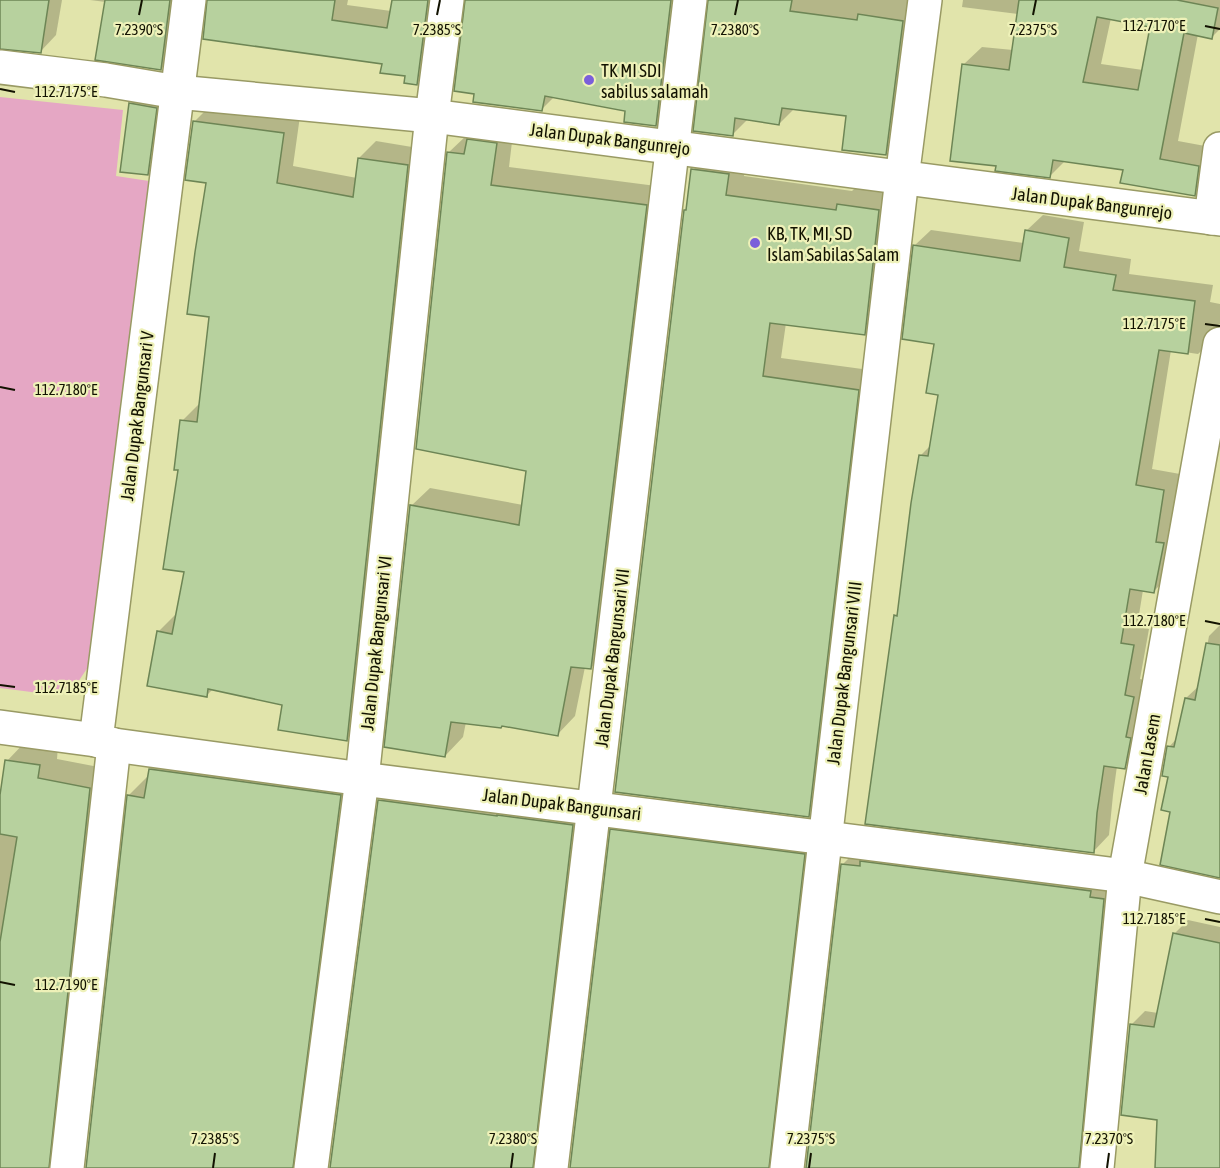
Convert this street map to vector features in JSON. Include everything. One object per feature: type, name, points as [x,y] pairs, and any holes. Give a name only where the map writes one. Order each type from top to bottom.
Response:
[{"type":"street","name":"Jalan Dupak Bangunsari V","points":[[67,1168],[105,743],[189,0]]},
{"type":"street","name":"Jalan Dupak Bangunsari VI","points":[[311,1168],[362,779],[432,116],[447,0]]},
{"type":"street","name":"Jalan Dupak Bangunsari VII","points":[[551,1168],[690,0]]},
{"type":"street","name":"Jalan Dupak Bangunsari VIII","points":[[787,1168],[902,178],[925,0]]},
{"type":"street","name":"Jalan Dupak Bangunrejo","points":[[0,67],[106,80],[177,92],[432,116],[1215,219]]},
{"type":"street","points":[[1215,219],[1220,149]]},
{"type":"street","name":"Jalan Lasem","points":[[1097,1168],[1125,876],[1220,344]]},
{"type":"street","name":"Jalan Dupak Bangunsari","points":[[0,727],[362,779],[1125,876],[1220,897]]},
{"type":"shaded area","points":[[0,97],[123,110],[116,176],[149,181],[94,658],[76,685],[47,694],[0,688]]},
{"type":"building","points":[[0,0],[49,0],[41,53],[0,49]]},
{"type":"building","points":[[105,0],[170,0],[161,70],[95,60]]},
{"type":"building","points":[[207,0],[335,0],[332,20],[387,28],[392,0],[428,0],[417,85],[404,83],[405,76],[380,73],[382,64],[203,39]]},
{"type":"building","points":[[465,0],[671,0],[656,126],[624,122],[625,111],[545,96],[542,111],[473,102],[474,94],[454,91]]},
{"type":"building","points":[[708,0],[792,0],[790,11],[857,20],[858,14],[903,21],[886,155],[842,150],[846,116],[782,108],[779,125],[735,118],[733,136],[693,131]]},
{"type":"building","points":[[1019,0],[1177,0],[1218,8],[1212,39],[1184,33],[1160,159],[1199,166],[1195,196],[1120,183],[1123,170],[1053,160],[1050,178],[995,171],[996,166],[950,161],[962,64],[1009,70]],"holes":[[[1097,17],[1150,27],[1138,90],[1083,82]]]},
{"type":"building","points":[[129,103],[157,108],[148,175],[120,172]]},
{"type":"building","points":[[193,121],[284,133],[277,183],[353,197],[358,158],[408,165],[347,741],[278,730],[282,705],[208,689],[207,697],[147,686],[157,631],[172,634],[184,572],[163,569],[178,470],[174,470],[180,420],[197,422],[209,317],[187,314],[206,183],[185,180]]},
{"type":"building","points":[[467,139],[497,143],[491,185],[647,205],[591,669],[571,667],[558,736],[502,726],[501,728],[451,722],[445,757],[384,747],[410,505],[519,525],[526,471],[416,449],[447,152],[464,154]]},
{"type":"building","points":[[691,169],[729,174],[726,195],[836,210],[837,204],[879,210],[865,335],[770,323],[763,376],[859,390],[809,817],[615,792],[684,210],[686,210]]},
{"type":"building","points":[[1025,230],[1069,238],[1064,267],[1116,275],[1113,290],[1195,301],[1188,354],[1159,350],[1136,485],[1164,490],[1156,542],[1164,543],[1154,593],[1130,589],[1121,643],[1134,645],[1125,695],[1134,697],[1126,737],[1131,738],[1125,769],[1104,766],[1094,853],[865,824],[919,455],[928,456],[938,395],[926,393],[934,344],[902,339],[913,245],[1020,261]]},
{"type":"building","points":[[1206,643],[1220,645],[1220,878],[1160,865],[1170,812],[1161,810],[1168,777],[1162,776],[1167,746],[1174,747],[1185,698],[1195,700]]},
{"type":"building","points":[[5,760],[40,765],[38,778],[90,788],[49,1168],[0,1168],[0,942],[17,837],[0,834],[0,795]]},
{"type":"building","points":[[149,769],[341,795],[293,1168],[86,1168],[127,795],[144,798]]},
{"type":"building","points":[[378,800],[573,825],[533,1168],[330,1168]]},
{"type":"building","points":[[610,829],[805,854],[769,1168],[570,1168]]},
{"type":"building","points":[[860,861],[1091,891],[1090,897],[1104,899],[1079,1168],[806,1168],[841,864],[860,866]]},
{"type":"building","points":[[1173,933],[1220,943],[1220,1168],[1155,1168],[1157,1120],[1121,1115],[1130,1024],[1154,1027]]},
{"type":"place","name":"TK MI SDI sabilus salamah","points":[[589,80]]},
{"type":"place","name":"KB, TK, MI, SD Islam Sabilas Salam","points":[[755,243]]}]
